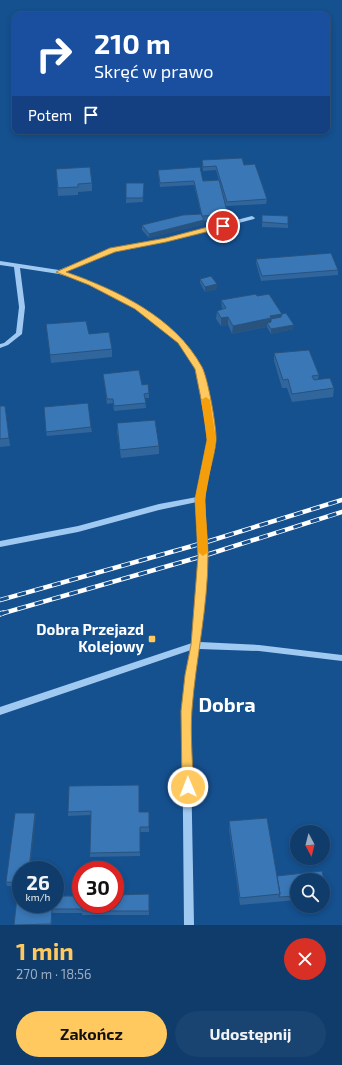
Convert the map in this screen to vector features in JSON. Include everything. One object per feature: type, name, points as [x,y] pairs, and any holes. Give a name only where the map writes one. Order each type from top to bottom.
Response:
[{"type":"street","points":[[60,272],[113,250],[166,240],[252,218]]},
{"type":"street","points":[[0,264],[60,272],[106,290],[138,308],[181,341],[199,368],[210,419],[212,440],[200,499],[203,556],[196,645],[190,675],[186,711],[189,925]]},
{"type":"street","points":[[0,346],[6,344],[19,334],[22,307],[16,265]]},
{"type":"street","points":[[0,544],[78,529],[159,507],[200,499]]},
{"type":"street","points":[[0,711],[196,645],[259,648],[342,658]]},
{"type":"building","points":[[242,158],[244,165],[255,164],[267,199],[227,202],[216,166],[203,167],[202,160]]},
{"type":"building","points":[[90,167],[92,183],[78,184],[78,187],[58,188],[56,169]]},
{"type":"building","points":[[200,167],[203,181],[219,180],[228,215],[202,216],[194,181],[160,183],[158,170]]},
{"type":"building","points":[[126,183],[144,183],[143,198],[126,198]]},
{"type":"building","points":[[201,214],[204,220],[149,234],[142,225],[183,215]]},
{"type":"building","points":[[262,215],[288,216],[288,224],[262,222]]},
{"type":"building","points":[[331,253],[338,270],[262,276],[256,259]]},
{"type":"building","points":[[211,276],[217,284],[205,287],[200,279]]},
{"type":"building","points":[[256,294],[257,296],[269,294],[282,314],[270,316],[271,318],[233,326],[228,317],[221,318],[217,311],[226,308],[221,300]]},
{"type":"building","points":[[286,313],[294,325],[271,329],[267,323],[271,322],[271,319],[281,317],[282,314]]},
{"type":"building","points":[[86,321],[89,334],[109,332],[112,349],[50,355],[46,324]]},
{"type":"building","points":[[309,350],[319,375],[312,376],[314,380],[330,378],[334,388],[292,394],[288,379],[283,380],[274,353]]},
{"type":"building","points":[[139,370],[142,385],[148,384],[149,393],[144,394],[146,403],[114,406],[113,399],[107,399],[103,374]]},
{"type":"building","points":[[88,403],[91,427],[46,432],[44,407]]},
{"type":"building","points":[[0,406],[5,406],[9,438],[0,439]]},
{"type":"building","points":[[155,420],[159,446],[120,450],[117,423]]},
{"type":"building","points":[[139,785],[139,812],[149,812],[149,827],[140,827],[140,852],[90,853],[91,811],[68,812],[69,786]]},
{"type":"building","points":[[15,813],[35,813],[30,861],[12,861],[12,882],[6,882]]},
{"type":"building","points":[[267,818],[280,894],[240,898],[229,821]]},
{"type":"building","points":[[322,871],[322,873],[304,873]]},
{"type":"building","points":[[290,875],[290,896],[279,897],[280,894],[277,876]]},
{"type":"building","points":[[149,894],[149,911],[124,911],[124,895]]},
{"type":"building","points":[[64,896],[72,896],[72,909],[64,909]]},
{"type":"building","points":[[15,913],[52,913],[51,924],[14,925]]},
{"type":"railway","points":[[0,600],[203,543],[342,500]]},
{"type":"railway","points":[[3,613],[0,614],[203,556],[342,512]]},
{"type":"slow traffic","points":[[203,552],[200,499],[212,440],[206,400]]},
{"type":"place","name":"Dobra Przejazd Kolejowy","points":[[152,639]]},
{"type":"district","name":"Dobra","points":[[227,705]]},
{"type":"route","points":[[188,787],[186,711],[190,675],[196,645],[203,556],[200,499],[212,440],[210,419],[199,368],[181,341],[138,308],[112,293],[81,279],[60,272],[113,250],[166,240],[223,226]]}]
